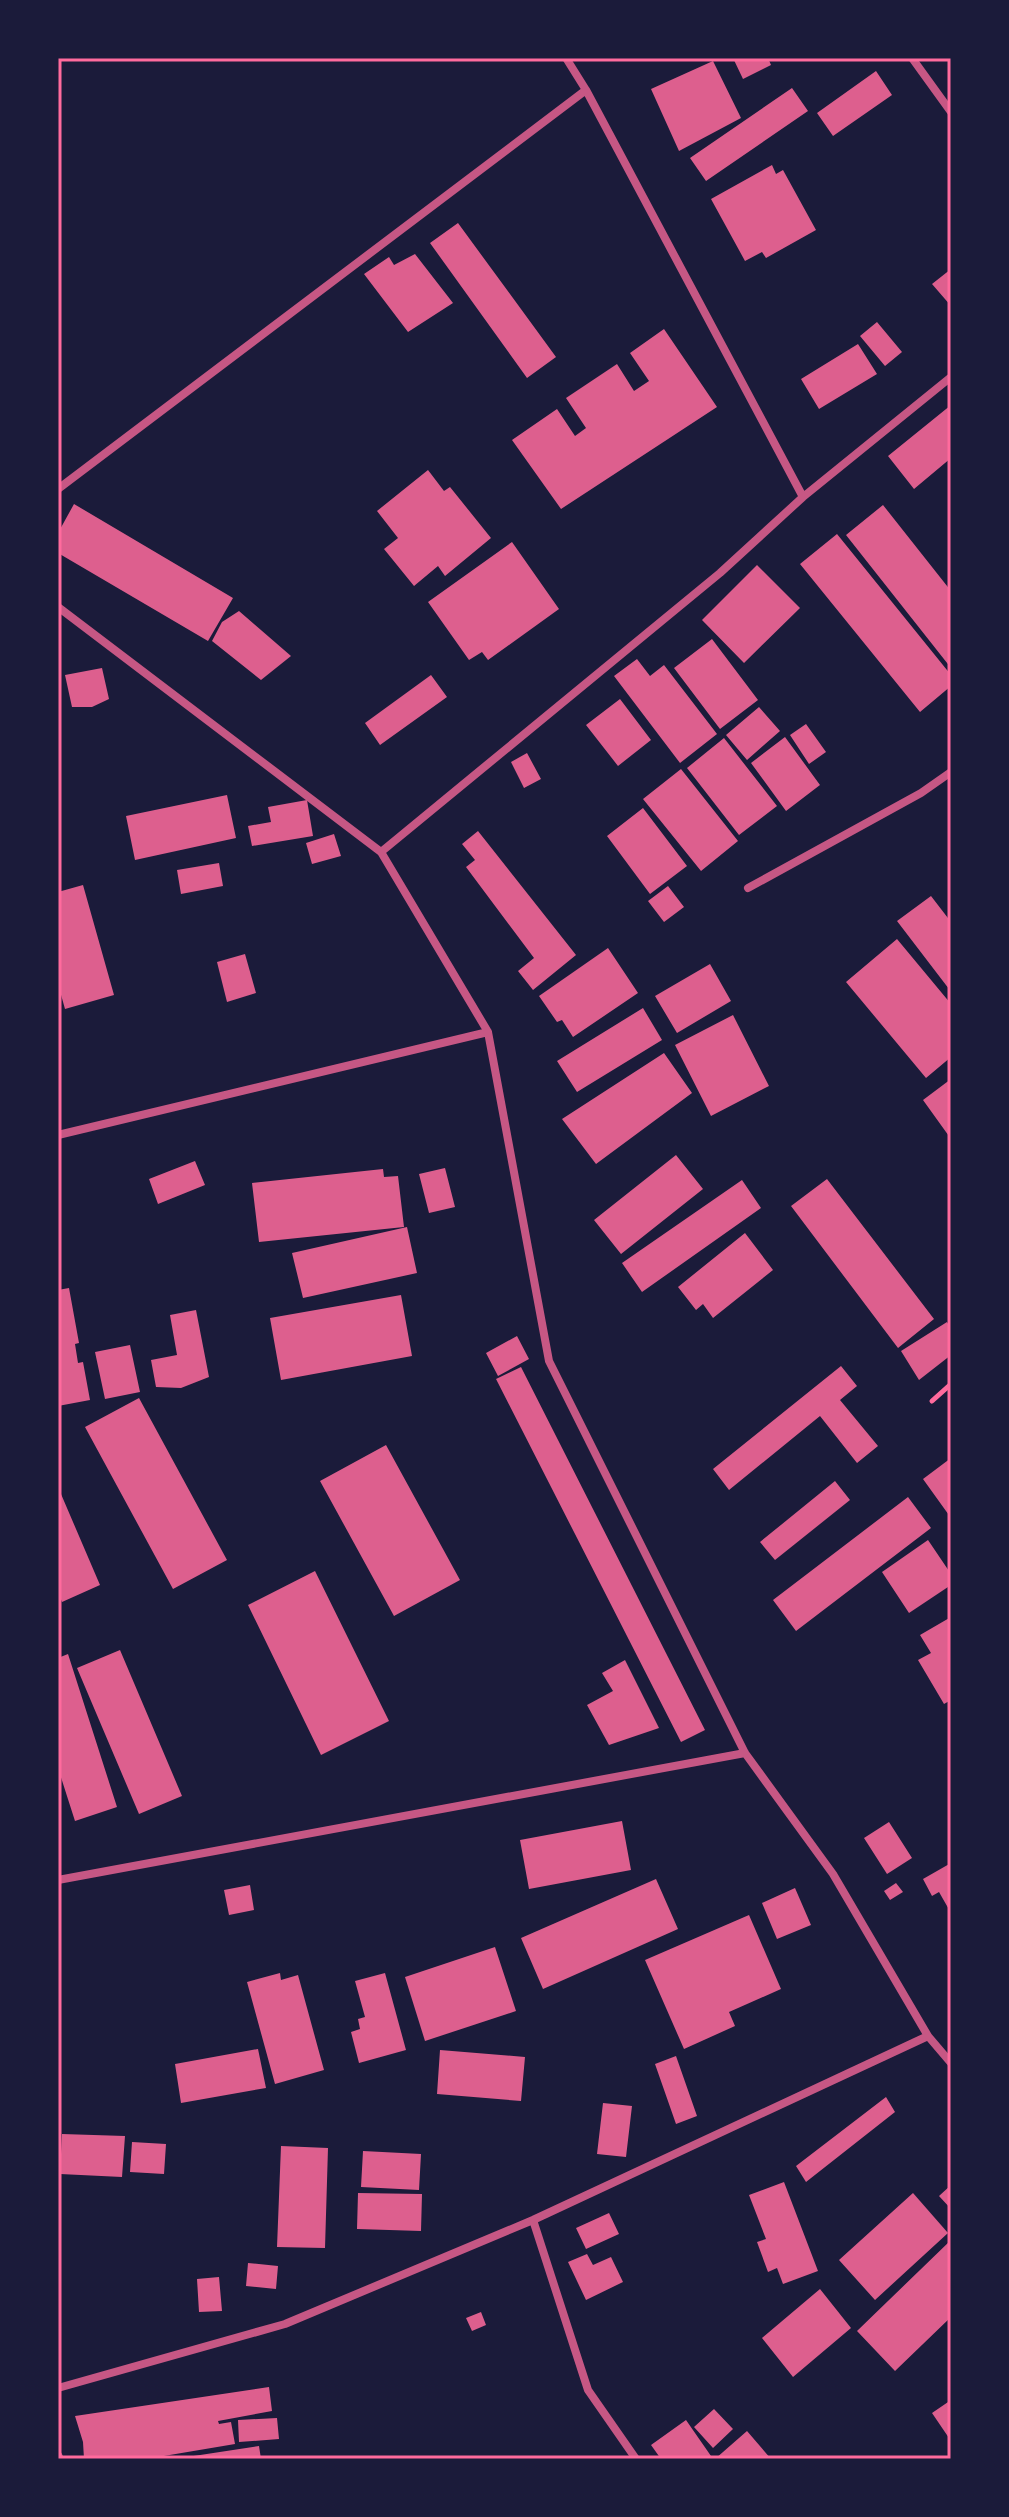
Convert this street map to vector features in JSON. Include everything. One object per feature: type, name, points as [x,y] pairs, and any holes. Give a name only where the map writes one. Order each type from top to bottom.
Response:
[{"type":"street","points":[[566,58],[803,497]]},
{"type":"street","points":[[912,58],[951,112]]},
{"type":"street","points":[[58,489],[586,90]]},
{"type":"street","points":[[381,852],[720,573],[803,497],[951,377]]},
{"type":"street","points":[[58,607],[381,852],[488,1032],[549,1361],[745,1753],[833,1874],[928,2036],[951,2063]]},
{"type":"street","points":[[748,888],[921,793],[951,772]]},
{"type":"street","points":[[58,1135],[488,1032]]},
{"type":"street","points":[[58,1880],[745,1753]]},
{"type":"street","points":[[58,2388],[285,2324],[533,2220],[928,2036]]},
{"type":"street","points":[[533,2220],[588,2390],[636,2459]]},
{"type":"path","points":[[932,1401],[951,1384]]},
{"type":"building","points":[[733,58],[768,58],[771,65],[743,79]]},
{"type":"building","points":[[713,61],[741,118],[679,151],[651,89]]},
{"type":"building","points":[[876,71],[892,95],[833,136],[817,113]]},
{"type":"building","points":[[792,88],[808,111],[706,181],[690,158]]},
{"type":"building","points":[[772,165],[776,174],[783,170],[816,230],[766,258],[762,252],[745,261],[711,199]]},
{"type":"building","points":[[458,223],[556,357],[527,378],[430,243]]},
{"type":"building","points":[[415,254],[453,303],[408,332],[364,274],[389,257],[394,265]]},
{"type":"building","points":[[951,269],[951,306],[932,284]]},
{"type":"building","points":[[877,322],[902,352],[885,366],[860,336]]},
{"type":"building","points":[[664,329],[717,407],[561,509],[512,440],[557,409],[575,436],[586,428],[566,398],[617,364],[634,391],[649,381],[630,353]]},
{"type":"building","points":[[858,344],[877,374],[819,409],[801,379]]},
{"type":"building","points":[[951,405],[951,458],[914,489],[888,456]]},
{"type":"building","points":[[428,470],[444,491],[450,487],[491,538],[445,576],[438,566],[414,586],[384,549],[398,538],[377,511]]},
{"type":"building","points":[[74,504],[233,598],[208,641],[58,553],[58,533]]},
{"type":"building","points":[[883,505],[951,591],[951,668],[846,535]]},
{"type":"building","points":[[837,534],[951,675],[951,686],[920,712],[800,564]]},
{"type":"building","points":[[512,542],[559,609],[488,660],[482,652],[469,660],[428,602]]},
{"type":"building","points":[[757,565],[800,608],[744,663],[702,620]]},
{"type":"building","points":[[239,611],[291,656],[261,680],[212,641],[222,622]]},
{"type":"building","points":[[712,639],[758,700],[720,729],[674,668]]},
{"type":"building","points":[[637,659],[650,676],[664,665],[717,734],[680,763],[614,676]]},
{"type":"building","points":[[102,668],[109,699],[92,707],[72,707],[65,675]]},
{"type":"building","points":[[431,675],[447,697],[380,745],[365,723]]},
{"type":"building","points":[[620,699],[651,740],[618,766],[586,725]]},
{"type":"building","points":[[759,707],[780,731],[747,760],[726,735]]},
{"type":"building","points":[[806,724],[826,752],[809,764],[790,735]]},
{"type":"building","points":[[785,737],[820,785],[786,811],[751,763]]},
{"type":"building","points":[[724,738],[777,806],[739,835],[687,768]]},
{"type":"building","points":[[527,753],[541,779],[524,788],[511,762]]},
{"type":"building","points":[[681,769],[738,841],[701,871],[643,799]]},
{"type":"building","points":[[227,795],[236,838],[135,860],[126,816]]},
{"type":"building","points":[[307,800],[313,836],[252,846],[248,826],[271,822],[268,807]]},
{"type":"building","points":[[643,808],[687,866],[650,894],[607,836]]},
{"type":"building","points":[[478,831],[576,955],[533,990],[518,971],[534,958],[466,867],[475,860],[462,844]]},
{"type":"building","points":[[334,834],[341,856],[312,864],[306,843]]},
{"type":"building","points":[[219,863],[223,886],[181,894],[177,870]]},
{"type":"building","points":[[83,885],[114,995],[65,1009],[58,984],[58,892]]},
{"type":"building","points":[[668,886],[684,907],[664,922],[648,901]]},
{"type":"building","points":[[931,896],[951,922],[949,989],[897,921]]},
{"type":"building","points":[[897,939],[951,1004],[951,1057],[926,1078],[846,982]]},
{"type":"building","points":[[608,948],[638,993],[573,1037],[562,1020],[557,1022],[539,996]]},
{"type":"building","points":[[245,954],[256,993],[227,1002],[217,962]]},
{"type":"building","points":[[710,964],[731,1001],[677,1033],[655,996]]},
{"type":"building","points":[[643,1008],[662,1040],[577,1092],[557,1061]]},
{"type":"building","points":[[733,1015],[769,1086],[711,1116],[675,1045]]},
{"type":"building","points":[[664,1053],[692,1093],[596,1164],[562,1119]]},
{"type":"building","points":[[951,1079],[951,1139],[923,1100]]},
{"type":"building","points":[[676,1155],[703,1189],[621,1254],[594,1220]]},
{"type":"building","points":[[195,1161],[205,1185],[158,1204],[149,1179]]},
{"type":"building","points":[[445,1168],[455,1207],[429,1213],[419,1174]]},
{"type":"building","points":[[383,1169],[384,1177],[398,1176],[404,1227],[259,1242],[252,1183]]},
{"type":"building","points":[[827,1179],[934,1319],[898,1348],[791,1206]]},
{"type":"building","points":[[742,1180],[761,1208],[642,1292],[622,1263]]},
{"type":"building","points":[[407,1227],[417,1273],[303,1298],[292,1253]]},
{"type":"building","points":[[745,1233],[773,1270],[713,1318],[703,1304],[696,1310],[678,1287]]},
{"type":"building","points":[[69,1288],[79,1343],[75,1344],[78,1363],[83,1362],[90,1400],[58,1406],[58,1290]]},
{"type":"building","points":[[401,1295],[412,1356],[281,1380],[270,1318]]},
{"type":"building","points":[[196,1310],[209,1377],[181,1388],[156,1387],[151,1360],[177,1355],[170,1315]]},
{"type":"building","points":[[947,1322],[951,1329],[951,1355],[919,1380],[901,1351]]},
{"type":"building","points":[[517,1336],[529,1359],[498,1376],[486,1353]]},
{"type":"building","points":[[130,1345],[140,1392],[105,1399],[95,1352]]},
{"type":"building","points":[[841,1366],[857,1386],[840,1400],[878,1446],[857,1463],[820,1416],[729,1490],[713,1469]]},
{"type":"building","points":[[521,1367],[705,1730],[681,1742],[496,1379]]},
{"type":"building","points":[[139,1398],[227,1560],[173,1589],[85,1427]]},
{"type":"building","points":[[386,1445],[460,1580],[394,1616],[320,1481]]},
{"type":"building","points":[[951,1458],[951,1518],[923,1479]]},
{"type":"building","points":[[835,1481],[850,1500],[775,1560],[760,1542]]},
{"type":"building","points":[[58,1487],[100,1585],[62,1602],[58,1592]]},
{"type":"building","points":[[908,1497],[931,1528],[796,1631],[773,1600]]},
{"type":"building","points":[[928,1540],[951,1574],[951,1585],[909,1613],[882,1572]]},
{"type":"building","points":[[315,1571],[389,1721],[321,1755],[248,1605]]},
{"type":"building","points":[[951,1617],[951,1700],[944,1704],[918,1660],[931,1653],[920,1635]]},
{"type":"building","points":[[120,1650],[182,1796],[139,1814],[77,1668]]},
{"type":"building","points":[[68,1654],[117,1807],[75,1821],[58,1768],[58,1658]]},
{"type":"building","points":[[625,1660],[659,1728],[609,1745],[587,1705],[613,1691],[602,1673]]},
{"type":"building","points":[[622,1821],[631,1870],[529,1889],[520,1840]]},
{"type":"building","points":[[889,1822],[912,1858],[887,1874],[864,1838]]},
{"type":"building","points":[[951,1863],[951,1913],[939,1892],[932,1896],[923,1879]]},
{"type":"building","points":[[656,1879],[678,1929],[543,1989],[521,1938]]},
{"type":"building","points":[[896,1883],[903,1892],[890,1900],[884,1891]]},
{"type":"building","points":[[250,1885],[254,1910],[229,1915],[224,1890]]},
{"type":"building","points":[[795,1888],[811,1925],[777,1939],[762,1903]]},
{"type":"building","points":[[749,1915],[781,1989],[729,2012],[735,2026],[684,2049],[645,1960]]},
{"type":"building","points":[[495,1947],[516,2011],[425,2041],[405,1977]]},
{"type":"building","points":[[280,1973],[281,1980],[298,1975],[324,2070],[275,2084],[247,1982]]},
{"type":"building","points":[[385,1973],[406,2050],[359,2063],[351,2032],[360,2029],[358,2019],[365,2017],[355,1981]]},
{"type":"building","points":[[258,2049],[266,2088],[181,2103],[175,2064]]},
{"type":"building","points":[[440,2050],[525,2057],[521,2101],[437,2094]]},
{"type":"building","points":[[676,2056],[697,2116],[676,2124],[655,2064]]},
{"type":"building","points":[[886,2097],[895,2112],[806,2182],[796,2166]]},
{"type":"building","points":[[603,2103],[632,2106],[626,2157],[597,2154]]},
{"type":"building","points":[[62,2134],[125,2136],[122,2177],[60,2174]]},
{"type":"building","points":[[132,2142],[166,2144],[164,2174],[130,2172]]},
{"type":"building","points":[[281,2146],[328,2148],[325,2248],[277,2247]]},
{"type":"building","points":[[363,2151],[421,2154],[419,2190],[361,2187]]},
{"type":"building","points":[[784,2182],[818,2271],[783,2284],[777,2268],[768,2272],[757,2242],[766,2239],[749,2195]]},
{"type":"building","points":[[951,2185],[951,2209],[939,2196]]},
{"type":"building","points":[[358,2193],[422,2194],[421,2231],[357,2229]]},
{"type":"building","points":[[913,2193],[948,2233],[875,2300],[839,2260]]},
{"type":"building","points":[[609,2213],[619,2234],[586,2249],[576,2228]]},
{"type":"building","points":[[951,2240],[951,2317],[895,2371],[857,2331]]},
{"type":"building","points":[[587,2254],[593,2265],[611,2257],[623,2282],[586,2300],[568,2262]]},
{"type":"building","points":[[248,2263],[278,2266],[276,2289],[246,2286]]},
{"type":"building","points":[[219,2277],[222,2311],[199,2312],[197,2279]]},
{"type":"building","points":[[820,2289],[851,2328],[793,2377],[762,2338]]},
{"type":"building","points":[[481,2312],[486,2325],[472,2331],[466,2318]]},
{"type":"building","points":[[269,2387],[272,2411],[218,2421],[219,2424],[231,2422],[235,2444],[146,2459],[84,2459],[83,2442],[75,2416]]},
{"type":"building","points":[[951,2400],[951,2441],[932,2413]]},
{"type":"building","points":[[714,2409],[733,2429],[713,2448],[694,2427]]},
{"type":"building","points":[[277,2418],[279,2439],[239,2442],[238,2420]]},
{"type":"building","points":[[686,2420],[711,2456],[708,2459],[661,2459],[651,2445]]},
{"type":"building","points":[[747,2431],[771,2459],[715,2459]]},
{"type":"building","points":[[259,2446],[261,2459],[187,2457]]}]
